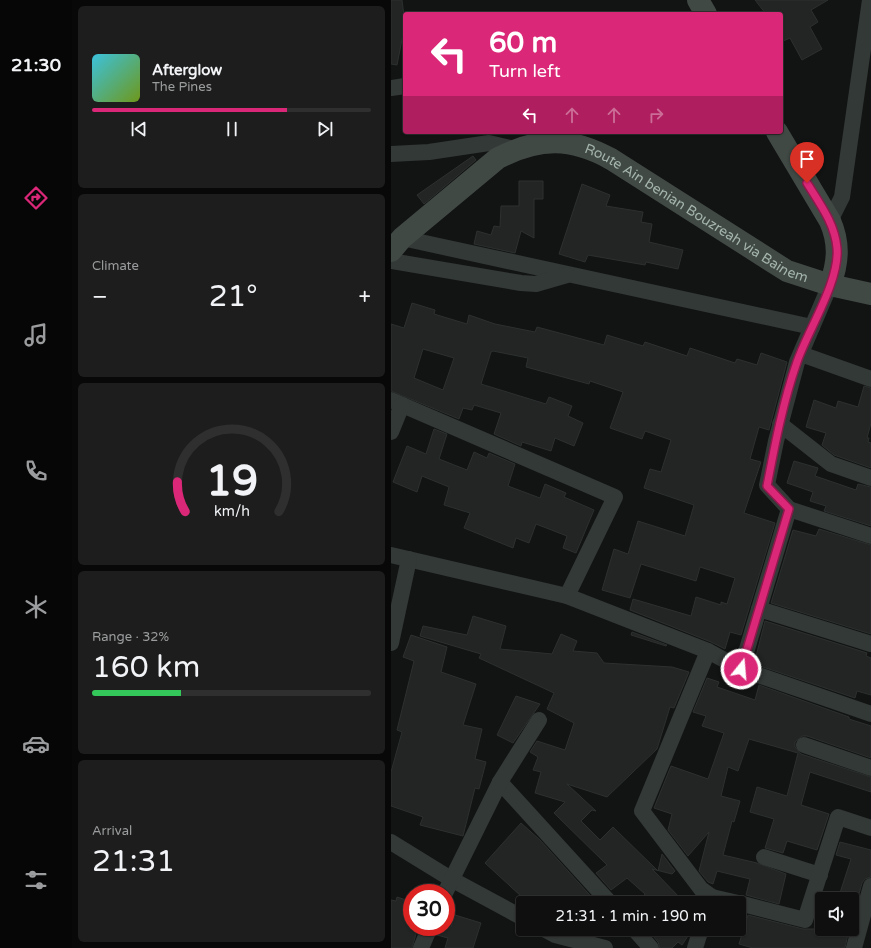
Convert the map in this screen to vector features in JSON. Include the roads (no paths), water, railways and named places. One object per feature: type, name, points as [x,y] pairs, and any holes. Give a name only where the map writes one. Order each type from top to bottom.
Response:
[{"type":"main road","points":[[698,0],[705,12]]},
{"type":"main road","points":[[778,134],[831,221],[838,250],[836,267],[830,285]]},
{"type":"main road","name":"Route Ain benian Bouzreah via Bainem","points":[[397,245],[498,158],[533,144],[552,142],[573,143],[593,149],[787,271],[830,285],[871,294]]},
{"type":"street","points":[[831,221],[842,198],[870,0]]},
{"type":"street","points":[[391,88],[403,86]]},
{"type":"street","points":[[391,154],[429,152],[489,143],[515,150]]},
{"type":"street","points":[[397,245],[569,274],[812,327]]},
{"type":"street","points":[[391,261],[521,283],[536,284],[569,274]]},
{"type":"street","points":[[830,285],[801,354],[780,424],[767,486],[789,509],[871,536]]},
{"type":"street","points":[[801,354],[871,379]]},
{"type":"street","points":[[391,432],[396,402],[615,497],[567,596]]},
{"type":"street","points":[[780,424],[831,464],[871,478]]},
{"type":"street","points":[[741,669],[789,509]]},
{"type":"street","points":[[391,556],[567,596],[708,651],[741,669],[871,714]]},
{"type":"street","points":[[391,642],[409,559]]},
{"type":"street","points":[[759,609],[871,644]]},
{"type":"street","points":[[707,896],[642,811],[708,651]]},
{"type":"street","points":[[449,884],[500,782],[539,720]]},
{"type":"street","points":[[805,745],[871,768]]},
{"type":"street","points":[[500,782],[604,896]]},
{"type":"street","points":[[746,905],[805,920],[838,818],[871,828]]},
{"type":"street","points":[[391,842],[445,884]]},
{"type":"street","points":[[764,857],[820,875]]},
{"type":"street","points":[[854,948],[871,886]]},
{"type":"street","points":[[455,889],[516,915]]},
{"type":"street","points":[[421,948],[426,936]]},
{"type":"street","points":[[559,936],[605,948]]},
{"type":"street","points":[[640,936],[651,948]]},
{"type":"street","points":[[695,948],[699,936]]}]
